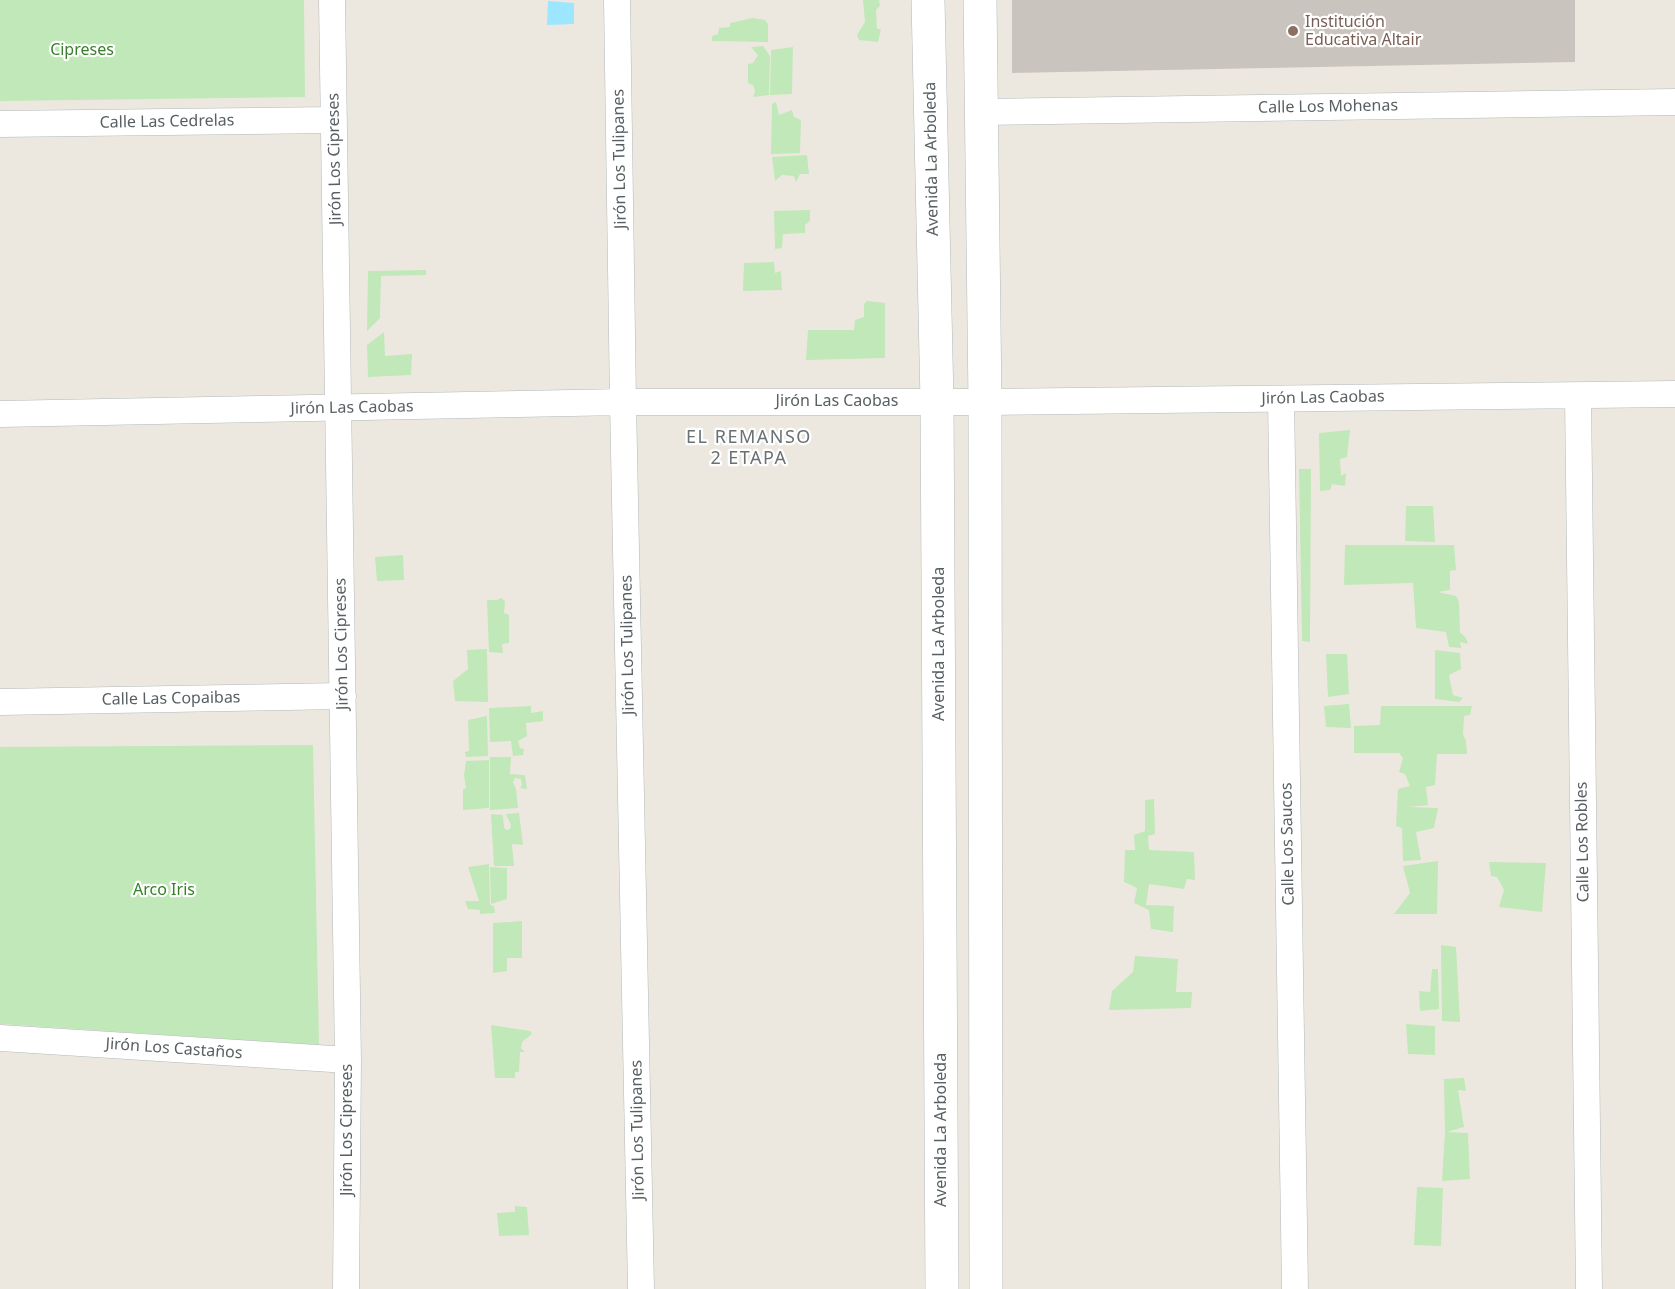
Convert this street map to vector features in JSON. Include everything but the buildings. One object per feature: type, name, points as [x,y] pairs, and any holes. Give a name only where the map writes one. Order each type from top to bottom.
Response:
[{"type":"street","name":"Jirón Los Cipreses","points":[[332,0],[348,1059],[346,1289]]},
{"type":"street","name":"Jirón Los Tulipanes","points":[[617,0],[641,1289]]},
{"type":"street","name":"Avenida La Arboleda","points":[[928,0],[938,401],[942,1289]]},
{"type":"street","points":[[980,0],[985,402],[986,1289]]},
{"type":"street","name":"Calle Los Mohenas","points":[[981,112],[1675,102]]},
{"type":"street","name":"Calle Las Cedrelas","points":[[0,124],[334,120]]},
{"type":"street","name":"Jirón Las Caobas","points":[[0,414],[623,402],[985,402],[1675,394]]},
{"type":"street","name":"Calle Los Robles","points":[[1578,396],[1589,1289]]},
{"type":"street","name":"Calle Los Saucos","points":[[1281,399],[1295,1289]]},
{"type":"street","name":"Calle Las Copaibas","points":[[0,702],[343,696]]},
{"type":"street","name":"Jirón Los Castaños","points":[[0,1038],[348,1059]]},
{"type":"green space","name":"Cipreses","points":[[0,0],[304,0],[305,97],[0,101]]},
{"type":"green space","points":[[863,0],[879,0],[880,6],[876,10],[877,29],[881,29],[878,42],[859,40],[857,35],[865,22]]},
{"type":"green space","points":[[752,18],[765,20],[768,24],[768,42],[712,41],[712,36],[718,34],[719,28],[730,27],[730,23]]},
{"type":"green space","points":[[763,46],[770,56],[769,95],[753,97],[755,91],[753,85],[748,83],[748,64],[753,63],[758,55],[751,47]]},
{"type":"green space","points":[[793,47],[792,94],[770,95],[771,50]]},
{"type":"green space","points":[[776,102],[779,115],[792,110],[794,117],[801,120],[800,153],[771,154],[772,104]]},
{"type":"green space","points":[[807,155],[809,174],[800,174],[796,182],[794,176],[782,175],[775,181],[772,157]]},
{"type":"green space","points":[[810,210],[810,221],[805,225],[805,233],[783,234],[782,248],[775,249],[774,211]]},
{"type":"green space","points":[[774,262],[775,273],[781,271],[782,290],[743,291],[744,263]]},
{"type":"green space","points":[[426,270],[426,275],[381,276],[380,318],[367,331],[368,271]]},
{"type":"green space","points":[[867,301],[885,303],[885,358],[806,360],[808,330],[854,330],[855,320],[864,317],[864,304]]},
{"type":"green space","points":[[384,332],[385,356],[412,354],[411,375],[368,377],[367,345]]},
{"type":"green space","points":[[1350,430],[1347,457],[1340,459],[1341,476],[1346,473],[1345,486],[1332,484],[1330,490],[1320,491],[1319,433]]},
{"type":"green space","points":[[1299,469],[1311,469],[1310,642],[1302,641]]},
{"type":"green space","points":[[1406,506],[1433,506],[1435,542],[1405,541]]},
{"type":"green space","points":[[1345,545],[1454,545],[1456,570],[1450,571],[1450,590],[1438,592],[1456,596],[1459,602],[1460,632],[1468,644],[1460,642],[1461,648],[1449,647],[1446,632],[1416,628],[1413,583],[1344,585]]},
{"type":"green space","points":[[403,555],[404,580],[377,581],[375,557]]},
{"type":"green space","points":[[501,598],[505,601],[504,613],[509,615],[509,643],[502,644],[503,653],[489,652],[487,600]]},
{"type":"green space","points":[[487,649],[488,702],[455,701],[453,681],[468,669],[467,650]]},
{"type":"green space","points":[[1435,650],[1460,653],[1461,669],[1449,675],[1453,695],[1463,698],[1459,702],[1435,699]]},
{"type":"green space","points":[[1326,654],[1347,654],[1349,694],[1328,697]]},
{"type":"green space","points":[[1349,704],[1351,728],[1326,727],[1324,706]]},
{"type":"green space","points":[[531,706],[531,713],[543,711],[543,721],[526,723],[527,736],[518,741],[520,748],[524,749],[523,755],[513,756],[511,741],[490,742],[489,708]]},
{"type":"green space","points":[[1381,706],[1472,706],[1470,715],[1464,716],[1463,734],[1467,754],[1437,754],[1435,785],[1426,787],[1428,805],[1408,807],[1438,808],[1434,828],[1416,832],[1421,860],[1403,861],[1402,828],[1396,826],[1398,789],[1410,786],[1405,774],[1399,772],[1403,758],[1399,753],[1354,753],[1354,726],[1380,725]]},
{"type":"green space","points":[[487,716],[488,756],[466,757],[465,752],[469,751],[468,720]]},
{"type":"green space","name":"Arco Iris","points":[[313,745],[319,1045],[0,1024],[0,747]]},
{"type":"green space","points":[[490,757],[511,757],[510,774],[525,775],[527,789],[520,788],[521,779],[515,778],[513,782],[518,808],[490,810]]},
{"type":"green space","points":[[489,760],[489,808],[463,810],[466,761]]},
{"type":"green space","points":[[1154,799],[1155,834],[1148,836],[1149,850],[1194,852],[1195,880],[1187,879],[1184,889],[1149,884],[1146,905],[1174,906],[1173,932],[1151,929],[1149,910],[1134,903],[1137,888],[1124,882],[1125,850],[1135,850],[1134,835],[1145,831],[1145,800]]},
{"type":"green space","points":[[519,813],[523,845],[512,844],[514,866],[494,866],[491,814],[503,815],[504,828],[507,830],[511,825],[506,814]]},
{"type":"green space","points":[[1438,861],[1437,914],[1394,914],[1410,893],[1403,866]]},
{"type":"green space","points":[[1489,862],[1546,863],[1542,912],[1499,907],[1504,890],[1497,877],[1491,876]]},
{"type":"green space","points":[[489,864],[490,905],[494,906],[495,913],[480,914],[480,910],[468,909],[465,901],[479,901],[468,867]]},
{"type":"green space","points":[[490,867],[507,868],[507,899],[491,904]]},
{"type":"green space","points":[[522,921],[522,958],[507,958],[507,971],[493,973],[493,923]]},
{"type":"green space","points":[[1441,945],[1456,947],[1460,1022],[1442,1021]]},
{"type":"green space","points":[[1135,956],[1178,959],[1176,992],[1192,992],[1191,1008],[1109,1010],[1112,991],[1133,972]]},
{"type":"green space","points":[[1432,969],[1438,969],[1439,1009],[1420,1011],[1419,991],[1430,992]]},
{"type":"green space","points":[[1406,1024],[1435,1026],[1435,1055],[1408,1054]]},
{"type":"green space","points":[[491,1025],[530,1031],[532,1034],[522,1042],[521,1048],[525,1052],[520,1052],[519,1072],[515,1072],[515,1078],[495,1078]]},
{"type":"green space","points":[[1464,1078],[1466,1091],[1458,1090],[1464,1127],[1447,1132],[1468,1133],[1470,1179],[1442,1181],[1445,1132],[1444,1079]]},
{"type":"green space","points":[[1417,1187],[1443,1188],[1441,1246],[1414,1245]]},
{"type":"green space","points":[[515,1206],[527,1207],[529,1235],[499,1236],[497,1213],[515,1212]]},
{"type":"water","points":[[548,1],[574,3],[574,24],[547,25]]},
{"type":"place","name":"Institución Educativa Altair","points":[[1293,31]]},
{"type":"district","name":"EL REMANSO 2 ETAPA","points":[[749,448]]}]
